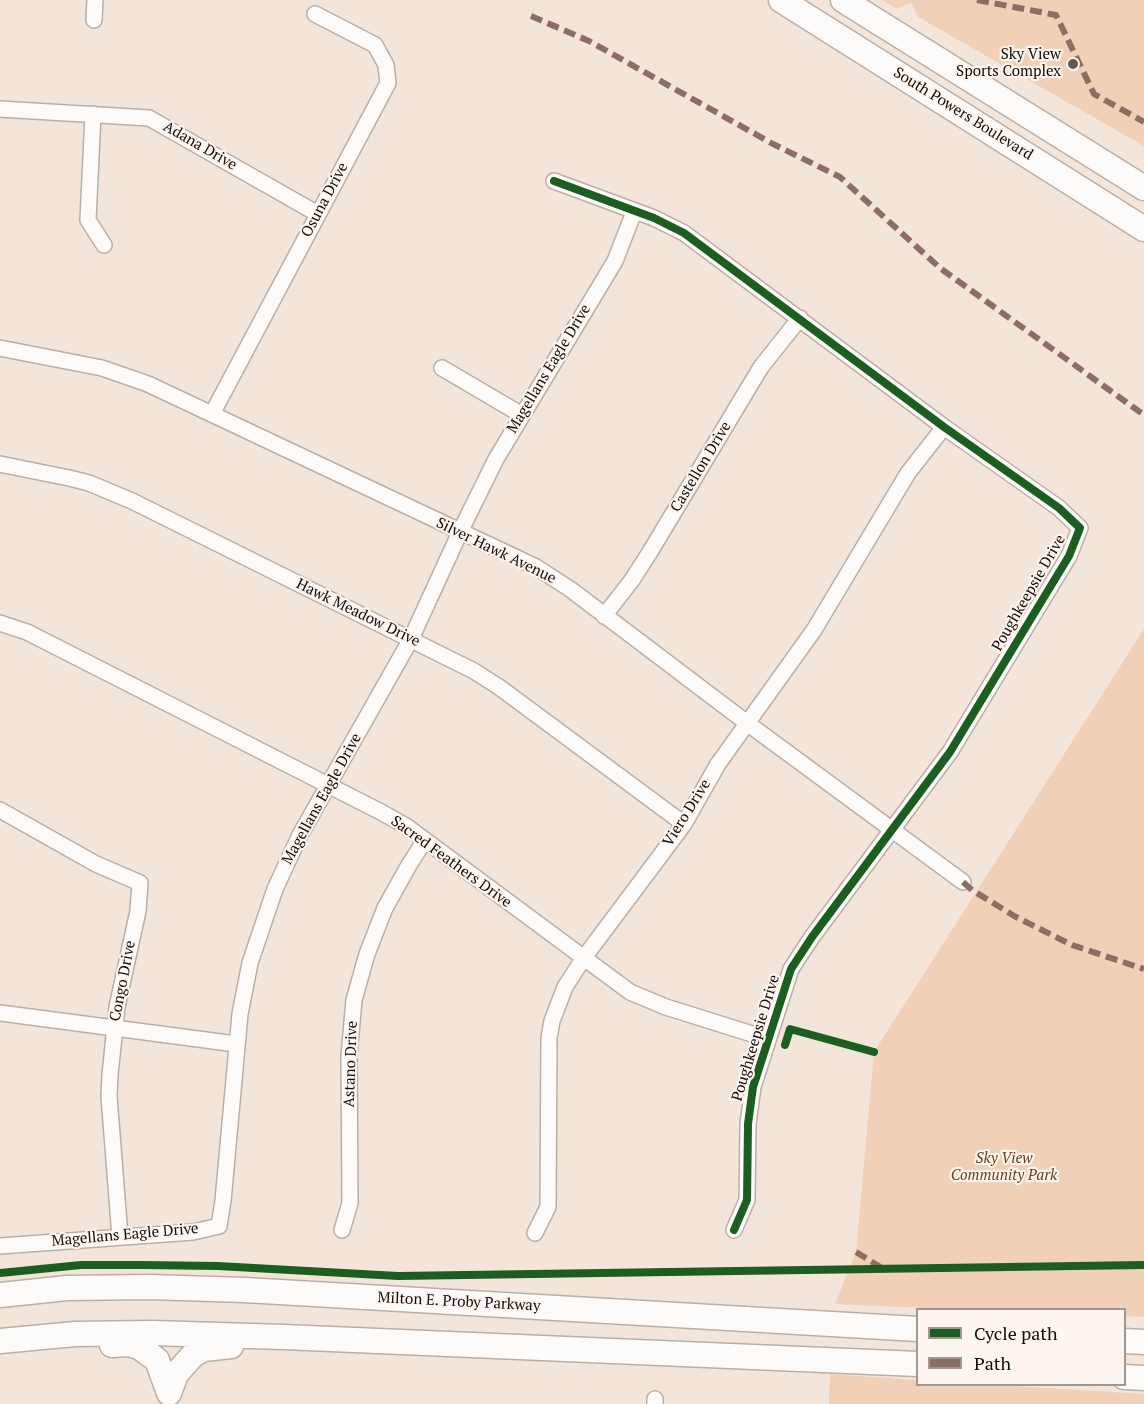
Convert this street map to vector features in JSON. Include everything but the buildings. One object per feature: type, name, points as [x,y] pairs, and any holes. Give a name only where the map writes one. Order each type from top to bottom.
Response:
[{"type":"highway","name":"South Powers Boulevard","points":[[781,0],[1144,229]]},
{"type":"highway","points":[[843,0],[1144,188]]},
{"type":"highway","name":"Milton E. Proby Parkway","points":[[0,1295],[67,1288],[149,1287],[245,1290],[916,1329]]},
{"type":"highway","points":[[0,1341],[75,1334],[152,1333],[916,1364]]},
{"type":"highway","points":[[0,1351],[128,1344],[139,1347],[157,1360],[169,1393],[176,1374],[182,1366],[192,1355],[204,1349],[222,1346],[264,1347],[284,1337]]},
{"type":"highway","points":[[1126,1341],[1144,1342]]},
{"type":"highway","points":[[1126,1377],[1144,1378]]},
{"type":"street","points":[[94,20],[95,0]]},
{"type":"street","name":"Osuna Drive","points":[[212,414],[388,83],[386,65],[375,45],[315,14]]},
{"type":"street","name":"Adana Drive","points":[[0,109],[150,118],[318,214]]},
{"type":"street","points":[[93,114],[88,220],[104,245]]},
{"type":"street","name":"Poughkeepsie Drive","points":[[554,181],[654,218],[684,233],[944,427],[1059,508],[1080,528],[1069,556],[950,752],[798,957],[785,984],[749,1106],[747,1200],[734,1230]]},
{"type":"street","name":"Magellans Eagle Drive","points":[[0,1246],[193,1232],[219,1226],[228,1156],[236,1044],[250,963],[285,864],[411,639],[496,459],[615,261],[634,212]]},
{"type":"street","name":"Castellon Drive","points":[[604,616],[650,552],[761,367],[800,318]]},
{"type":"street","name":"Silver Hawk Avenue","points":[[0,348],[102,368],[148,384],[522,560],[552,577],[963,882]]},
{"type":"street","points":[[442,368],[522,415]]},
{"type":"street","name":"Viero Drive","points":[[535,1233],[548,1207],[549,1038],[552,1021],[565,987],[583,959],[684,824],[718,764],[814,630],[908,472],[944,427]]},
{"type":"street","name":"Hawk Meadow Drive","points":[[0,464],[89,483],[132,501],[474,671],[684,824]]},
{"type":"street","name":"Sacred Feathers Drive","points":[[0,623],[27,632],[381,812],[425,840],[618,984],[644,999],[768,1040]]},
{"type":"street","name":"Congo Drive","points":[[0,810],[96,864],[140,883],[138,911],[122,976],[111,1055],[110,1096],[120,1237]]},
{"type":"street","name":"Astano Drive","points":[[342,1230],[350,1203],[348,1056],[354,1000],[385,909],[397,884],[425,840]]},
{"type":"street","points":[[0,1013],[236,1044]]},
{"type":"green space","name":"Sky View Sports Complex","points":[[882,0],[1144,0],[1144,146],[918,17],[911,2],[897,9]]},
{"type":"green space","name":"Sky View Community Park","points":[[1144,629],[1144,1317],[1126,1316],[1126,1308],[923,1308],[835,1304],[856,1252],[874,1052]]},
{"type":"green space","points":[[830,1374],[916,1380],[916,1386],[1013,1386],[1144,1394],[1144,1404],[829,1404]]},
{"type":"marked path","points":[[977,0],[1056,15],[1094,94],[1144,122]]},
{"type":"marked path","points":[[531,16],[589,41],[773,144],[840,177],[940,268],[1144,415]]},
{"type":"marked path","points":[[963,882],[1016,917],[1072,945],[1144,969]]},
{"type":"marked path","points":[[856,1252],[882,1268]]},
{"type":"cycle path","points":[[554,181],[654,218],[684,233],[944,427],[1059,508],[1080,528],[1069,556],[950,752],[812,937],[791,969],[753,1087],[748,1124],[747,1200],[734,1230]]},
{"type":"cycle path","points":[[785,1045],[790,1029],[874,1052]]},
{"type":"cycle path","points":[[0,1273],[81,1265],[218,1266],[398,1276],[1144,1265]]},
{"type":"place","name":"Sky View Sports Complex","points":[[1073,64]]}]
